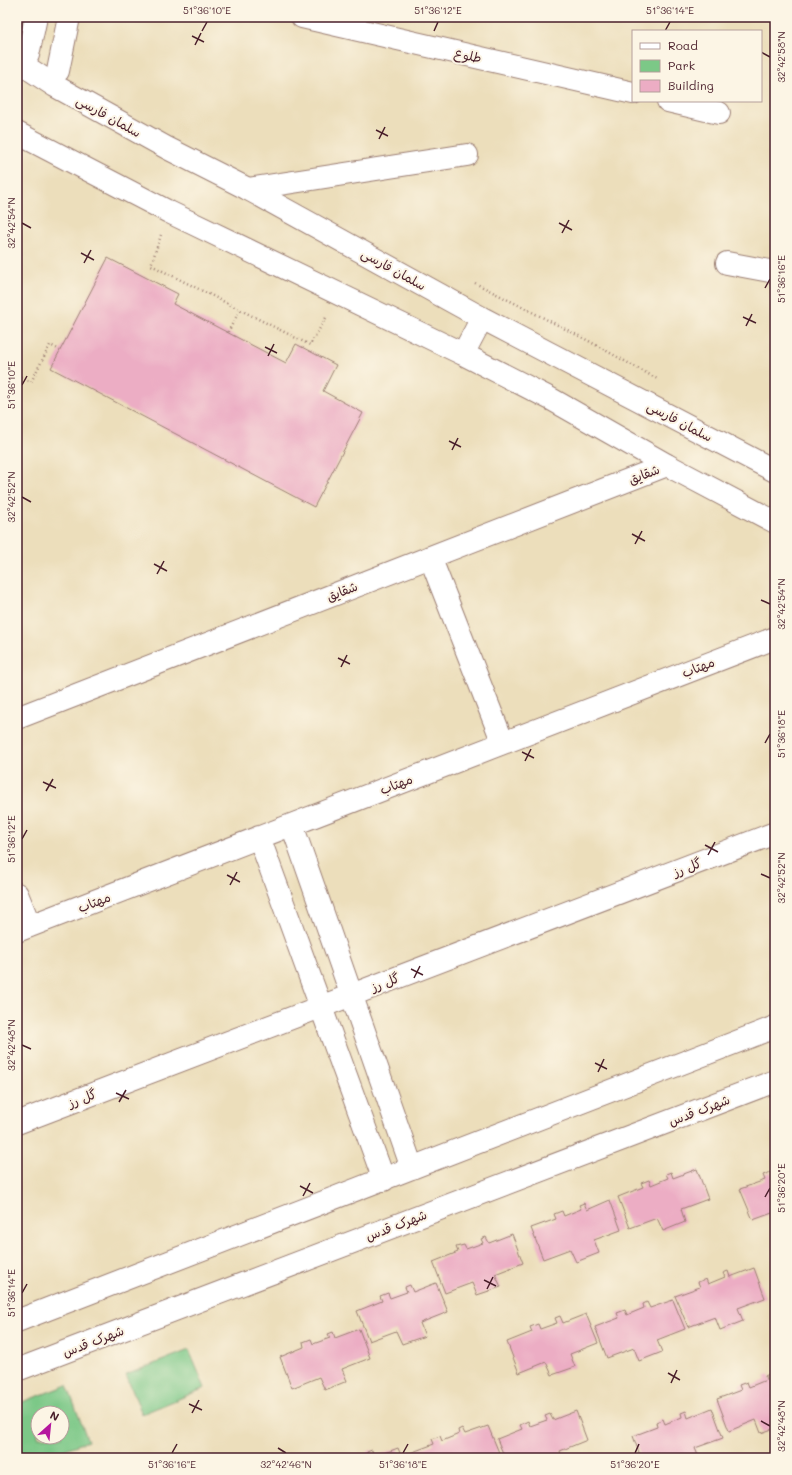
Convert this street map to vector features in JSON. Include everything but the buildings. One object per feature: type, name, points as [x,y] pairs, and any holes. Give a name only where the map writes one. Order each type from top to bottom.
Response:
[{"type":"street","points":[[23,58],[36,17]]},
{"type":"street","points":[[58,71],[69,17]]},
{"type":"street","name":"طلوع","points":[[302,17],[632,93]]},
{"type":"street","name":"سلمان فارسی","points":[[23,58],[61,90],[167,148],[248,189],[482,318],[775,471]]},
{"type":"street","points":[[672,102],[719,113]]},
{"type":"street","points":[[17,133],[169,212],[341,294],[551,399],[667,465],[775,522]]},
{"type":"street","points":[[248,189],[467,155]]},
{"type":"street","points":[[727,263],[775,272]]},
{"type":"street","points":[[463,354],[482,318]]},
{"type":"street","name":"شقايق","points":[[17,718],[667,465]]},
{"type":"street","points":[[430,557],[503,743]]},
{"type":"street","name":"مهتاب","points":[[24,929],[775,638]]},
{"type":"street","points":[[292,825],[412,1168]]},
{"type":"street","name":"گل رز","points":[[17,1123],[775,834]]},
{"type":"street","points":[[259,837],[384,1180]]},
{"type":"street","points":[[17,894],[24,929]]},
{"type":"street","points":[[17,1321],[384,1180],[775,1027]]},
{"type":"street","name":"شهرک قدس","points":[[17,1370],[775,1081]]},
{"type":"path","points":[[169,212],[151,265],[310,345],[341,294]]},
{"type":"path","points":[[228,332],[240,310]]},
{"type":"path","points":[[17,375],[31,382],[50,345],[60,350]]},
{"type":"green space","points":[[189,1350],[205,1388],[142,1414],[126,1375]]},
{"type":"green space","points":[[67,1385],[88,1441],[42,1458],[17,1458],[17,1404]]}]
